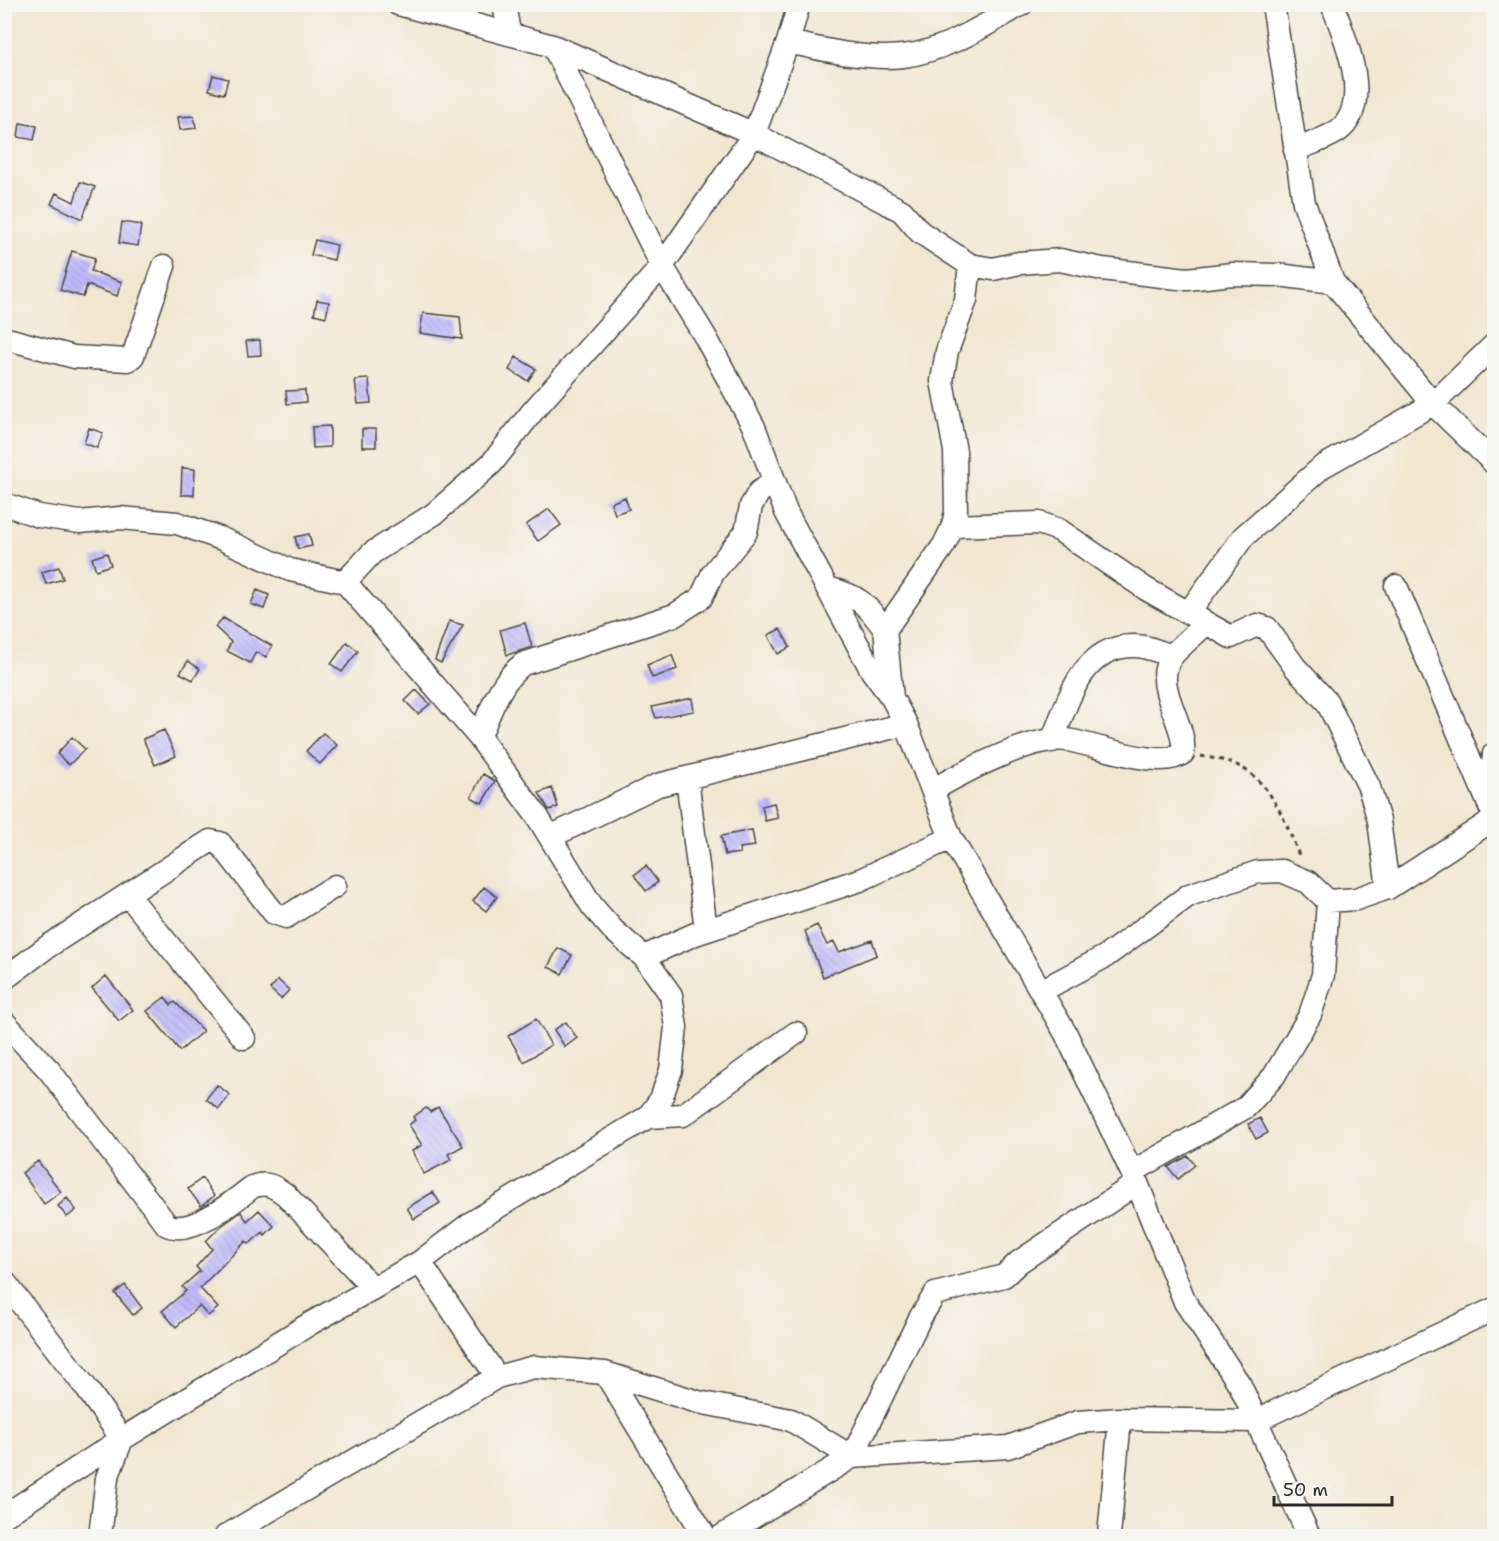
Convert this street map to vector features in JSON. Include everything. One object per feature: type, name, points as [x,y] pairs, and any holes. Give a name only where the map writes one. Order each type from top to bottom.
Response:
[{"type":"street","points":[[398,4],[553,46],[754,134],[902,211],[920,232],[970,265],[993,269],[1019,263],[1060,260],[1102,269],[1187,279],[1233,274],[1278,275],[1333,282]]},
{"type":"street","points":[[504,4],[509,33]]},
{"type":"street","points":[[345,582],[372,553],[434,514],[492,463],[533,411],[662,266],[754,134],[788,42],[799,4]]},
{"type":"street","points":[[788,42],[864,55],[903,56],[963,37],[1022,4]]},
{"type":"street","points":[[1273,4],[1304,203],[1333,282],[1433,404],[1494,463]]},
{"type":"street","points":[[1295,150],[1339,130],[1350,114],[1357,90],[1353,66],[1332,4]]},
{"type":"street","points":[[553,46],[662,266],[706,338],[754,427],[773,483],[786,512],[872,671],[892,698],[906,724],[934,789],[951,838],[1041,991],[1101,1105],[1185,1302],[1240,1385],[1309,1536]]},
{"type":"street","points":[[885,630],[944,545],[953,526],[956,511],[955,451],[942,381],[946,351],[966,300],[970,265]]},
{"type":"street","points":[[4,338],[74,357],[128,360],[133,356],[164,266]]},
{"type":"street","points":[[934,789],[969,769],[1000,756],[1064,739],[1155,760],[1167,760],[1183,753],[1184,743],[1166,680],[1167,665],[1244,537],[1322,467],[1433,404],[1494,345]]},
{"type":"street","points":[[479,737],[502,685],[511,672],[523,664],[675,615],[701,598],[712,573],[746,532],[751,506],[759,492],[773,483]]},
{"type":"street","points":[[4,504],[39,516],[80,522],[120,518],[177,523],[222,539],[290,570],[345,582],[479,737],[550,837],[592,906],[613,930],[644,957],[671,995],[676,1027],[671,1070],[661,1099],[648,1117],[471,1223],[420,1262],[122,1439],[4,1516]]},
{"type":"street","points":[[953,526],[1039,523],[1059,530],[1092,550],[1146,589],[1231,637],[1257,625],[1267,628],[1295,667],[1327,702],[1369,787],[1379,821],[1388,888]]},
{"type":"street","points":[[1396,586],[1493,814]]},
{"type":"street","points":[[827,588],[850,594],[867,604],[885,630],[892,698]]},
{"type":"street","points":[[1052,741],[1072,691],[1087,664],[1108,651],[1131,646],[1172,656]]},
{"type":"street","points":[[550,837],[658,784],[906,724]]},
{"type":"street","points":[[1493,814],[1494,754]]},
{"type":"street","points":[[687,778],[706,930]]},
{"type":"street","points":[[1041,991],[1106,956],[1189,895],[1258,872],[1282,871],[1308,882],[1328,901],[1356,899],[1388,888],[1493,814]]},
{"type":"street","points":[[644,957],[706,930],[860,880],[951,838]]},
{"type":"street","points":[[4,979],[47,947],[210,841],[220,843],[274,914],[286,917],[335,886]]},
{"type":"street","points":[[128,895],[244,1038]]},
{"type":"street","points":[[852,1457],[920,1318],[935,1293],[1004,1276],[1019,1262],[1134,1178],[1246,1107],[1274,1076],[1310,1015],[1323,975],[1328,901]]},
{"type":"street","points":[[4,1022],[49,1070],[167,1225],[176,1229],[189,1228],[252,1187],[261,1183],[273,1186],[286,1195],[373,1288]]},
{"type":"street","points":[[648,1117],[683,1116],[796,1033]]},
{"type":"street","points":[[420,1262],[497,1377]]},
{"type":"street","points":[[4,1281],[87,1389],[122,1439]]},
{"type":"street","points":[[722,1536],[852,1457],[1008,1447],[1078,1422],[1120,1419],[1255,1421],[1494,1310]]},
{"type":"street","points":[[226,1536],[497,1377],[534,1367],[605,1373],[698,1402],[791,1420],[852,1457]]},
{"type":"street","points":[[605,1373],[705,1536]]},
{"type":"street","points":[[1109,1536],[1120,1419]]},
{"type":"street","points":[[100,1536],[107,1479],[122,1439]]},
{"type":"path","points":[[1183,753],[1230,762],[1251,774],[1278,806],[1308,882]]},
{"type":"building","points":[[213,75],[228,79],[224,94],[209,90]]},
{"type":"building","points":[[194,116],[196,128],[180,130],[178,117]]},
{"type":"building","points":[[20,123],[37,126],[34,140],[18,137]]},
{"type":"building","points":[[80,182],[95,187],[82,219],[51,204],[56,193],[74,202]]},
{"type":"building","points":[[122,222],[141,225],[138,246],[119,243]]},
{"type":"building","points":[[315,240],[337,245],[334,260],[311,255]]},
{"type":"building","points":[[72,251],[95,258],[91,271],[122,282],[117,296],[87,285],[83,297],[60,290]]},
{"type":"building","points":[[317,300],[329,302],[326,317],[314,314]]},
{"type":"building","points":[[423,313],[460,317],[462,339],[420,333]]},
{"type":"building","points":[[260,340],[261,355],[248,356],[246,341]]},
{"type":"building","points":[[516,357],[536,369],[528,381],[509,370]]},
{"type":"building","points":[[369,379],[371,403],[358,404],[355,380]]},
{"type":"building","points":[[305,390],[306,402],[287,404],[286,391]]},
{"type":"building","points":[[330,426],[330,447],[313,448],[312,427]]},
{"type":"building","points":[[89,428],[103,433],[97,448],[84,443]]},
{"type":"building","points":[[362,429],[376,429],[376,447],[362,447]]},
{"type":"building","points":[[182,468],[195,469],[194,495],[181,495]]},
{"type":"building","points":[[625,497],[629,509],[615,514],[611,503]]},
{"type":"building","points":[[549,509],[561,525],[538,541],[526,525]]},
{"type":"building","points":[[309,534],[312,546],[298,549],[295,537]]},
{"type":"building","points":[[107,553],[111,565],[96,570],[92,558]]},
{"type":"building","points":[[59,567],[63,579],[46,584],[42,572]]},
{"type":"building","points":[[257,590],[269,595],[264,609],[251,604]]},
{"type":"building","points":[[223,618],[272,646],[266,657],[256,652],[250,663],[227,651],[231,642],[215,627]]},
{"type":"building","points":[[449,621],[463,625],[441,663],[435,660]]},
{"type":"building","points":[[525,623],[532,647],[507,655],[500,630]]},
{"type":"building","points":[[780,629],[790,647],[778,654],[768,635]]},
{"type":"building","points":[[347,642],[358,651],[342,672],[331,664]]},
{"type":"building","points":[[672,655],[677,669],[652,678],[647,665]]},
{"type":"building","points":[[188,661],[200,669],[193,680],[180,673]]},
{"type":"building","points":[[416,690],[430,704],[418,714],[405,701]]},
{"type":"building","points":[[692,698],[694,711],[656,718],[652,707]]},
{"type":"building","points":[[164,730],[176,756],[155,765],[143,739]]},
{"type":"building","points":[[323,733],[337,745],[320,764],[306,751]]},
{"type":"building","points":[[72,737],[85,749],[69,765],[57,754]]},
{"type":"building","points":[[483,774],[495,781],[482,803],[471,797]]},
{"type":"building","points":[[552,788],[558,807],[549,810],[539,793]]},
{"type":"building","points":[[774,803],[778,818],[765,821],[762,806]]},
{"type":"building","points":[[752,830],[755,846],[739,848],[740,853],[725,855],[721,836]]},
{"type":"building","points":[[646,866],[658,882],[646,891],[634,875]]},
{"type":"building","points":[[484,887],[497,897],[486,911],[473,901]]},
{"type":"building","points":[[817,925],[827,945],[834,942],[839,952],[872,940],[877,955],[823,977],[805,931]]},
{"type":"building","points":[[558,948],[572,955],[562,974],[548,967]]},
{"type":"building","points":[[106,976],[133,1010],[119,1021],[92,988]]},
{"type":"building","points":[[278,980],[289,990],[281,999],[270,989]]},
{"type":"building","points":[[165,997],[171,1005],[175,1002],[203,1031],[180,1051],[147,1011]]},
{"type":"building","points":[[536,1019],[551,1045],[524,1062],[508,1036]]},
{"type":"building","points":[[566,1022],[577,1038],[565,1047],[554,1030]]},
{"type":"building","points":[[217,1085],[230,1095],[219,1109],[206,1099]]},
{"type":"building","points":[[438,1107],[463,1146],[448,1154],[451,1160],[424,1174],[412,1151],[422,1145],[409,1125],[415,1120],[413,1117],[426,1108],[430,1112]]},
{"type":"building","points":[[1260,1118],[1268,1133],[1256,1139],[1248,1124]]},
{"type":"building","points":[[1188,1156],[1195,1165],[1178,1179],[1168,1167]]},
{"type":"building","points":[[38,1161],[61,1192],[44,1204],[22,1173]]},
{"type":"building","points":[[202,1178],[214,1196],[201,1206],[188,1189]]},
{"type":"building","points":[[433,1192],[440,1203],[414,1219],[407,1208]]},
{"type":"building","points":[[67,1198],[76,1210],[67,1217],[58,1206]]},
{"type":"building","points":[[259,1210],[274,1226],[265,1235],[263,1232],[249,1244],[246,1241],[200,1288],[218,1308],[208,1316],[199,1306],[176,1327],[162,1311],[186,1291],[182,1287],[200,1271],[196,1267],[212,1249],[206,1241],[220,1227],[241,1212],[247,1221]]},
{"type":"building","points":[[125,1285],[142,1308],[133,1315],[115,1293]]}]
